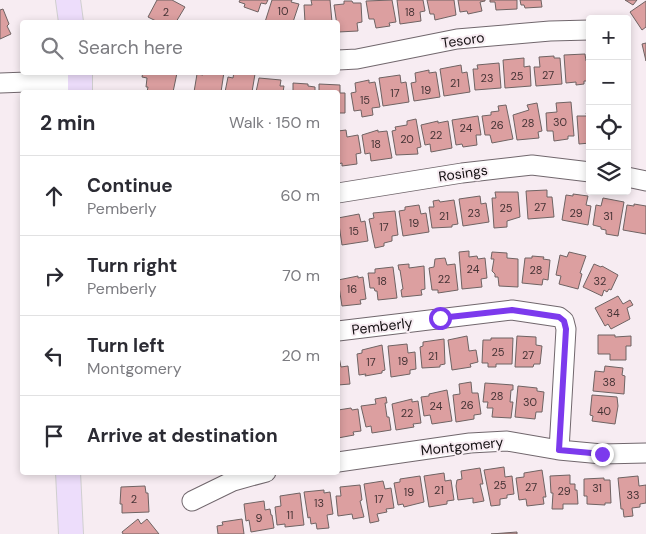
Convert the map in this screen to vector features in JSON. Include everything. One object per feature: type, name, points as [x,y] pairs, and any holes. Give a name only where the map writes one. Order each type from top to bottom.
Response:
[{"type":"main road","points":[[68,0],[71,20]]},
{"type":"main road","points":[[68,475],[72,534]]},
{"type":"street","name":"Tesoro","points":[[340,60],[357,59],[457,39],[550,31],[586,30]]},
{"type":"street","points":[[0,83],[80,82]]},
{"type":"street","name":"Rosings","points":[[340,193],[462,173],[532,165],[586,172]]},
{"type":"street","name":"Pemberly","points":[[340,331],[512,310],[559,317],[564,321],[566,329],[559,450]]},
{"type":"street","name":"Montgomery","points":[[340,462],[470,443],[507,441],[559,450],[602,454],[646,453]]},
{"type":"street","points":[[192,501],[233,481],[255,475]]},
{"type":"building","points":[[157,0],[172,0],[185,7],[177,20],[154,20],[148,17]]},
{"type":"building","points":[[240,0],[268,0],[266,4],[261,3],[258,12],[244,7],[245,4],[239,2]]},
{"type":"building","points":[[272,0],[292,0],[291,2],[299,4],[294,20],[266,20]]},
{"type":"building","points":[[311,0],[330,0],[332,20],[305,20],[304,5],[312,5]]},
{"type":"building","points":[[392,0],[396,22],[389,23],[390,26],[376,28],[374,19],[369,19],[366,1]]},
{"type":"building","points":[[397,0],[423,0],[425,11],[420,12],[421,21],[400,24]]},
{"type":"building","points":[[427,0],[454,0],[456,15],[435,20],[434,14],[430,14]]},
{"type":"building","points":[[458,0],[485,1],[480,2],[482,11],[468,14],[467,11],[460,12]]},
{"type":"building","points":[[490,0],[517,0],[517,9],[496,10],[495,2],[490,2]]},
{"type":"building","points":[[520,0],[541,0],[542,7],[525,8],[524,5],[521,5]]},
{"type":"building","points":[[625,0],[637,0],[633,5]]},
{"type":"building","points":[[344,1],[361,3],[362,22],[357,23],[358,31],[340,32],[340,20],[336,20],[334,5],[344,4]]},
{"type":"building","points":[[646,1],[646,27],[642,30],[630,12]]},
{"type":"building","points":[[3,9],[11,34],[0,39],[0,10]]},
{"type":"building","points":[[646,43],[646,61],[642,44]]},
{"type":"building","points":[[585,54],[586,81],[584,81],[584,84],[576,85],[576,82],[566,83],[564,55]]},
{"type":"building","points":[[554,56],[554,58],[560,58],[562,84],[536,86],[534,67],[540,67],[539,57]]},
{"type":"building","points":[[524,58],[524,67],[530,66],[531,86],[505,88],[503,60]]},
{"type":"building","points":[[499,63],[501,88],[475,90],[473,69],[478,69],[477,65]]},
{"type":"building","points":[[461,65],[462,73],[467,72],[470,92],[444,96],[440,69]]},
{"type":"building","points":[[429,70],[429,73],[436,72],[440,97],[414,101],[411,83],[416,82],[415,73]]},
{"type":"building","points":[[142,75],[177,75],[173,90],[147,90],[147,78],[142,77]]},
{"type":"building","points":[[197,75],[224,75],[221,90],[194,90]]},
{"type":"building","points":[[234,75],[255,75],[252,90],[225,90],[228,77],[233,78]]},
{"type":"building","points":[[400,75],[401,83],[406,82],[409,102],[383,106],[379,78]]},
{"type":"building","points":[[259,78],[281,80],[280,86],[284,86],[283,90],[256,90]]},
{"type":"building","points":[[369,80],[369,83],[375,82],[380,107],[372,108],[373,115],[362,117],[361,110],[354,111],[351,93],[356,92],[355,83]]},
{"type":"building","points":[[293,83],[308,84],[308,86],[315,87],[315,90],[293,90]]},
{"type":"building","points":[[319,84],[340,85],[340,90],[319,90]]},
{"type":"building","points":[[340,93],[345,93],[345,113],[340,113]]},
{"type":"building","points":[[571,102],[574,136],[554,141],[553,131],[547,131],[546,113],[557,112],[556,103]]},
{"type":"building","points":[[537,103],[542,131],[538,132],[539,138],[517,140],[513,115],[529,110],[527,105]]},
{"type":"building","points":[[506,105],[513,139],[492,143],[490,135],[485,135],[482,116],[491,115],[491,112],[499,111],[498,106]]},
{"type":"building","points":[[478,116],[481,135],[476,135],[477,145],[463,147],[462,144],[456,145],[452,120]]},
{"type":"building","points":[[577,116],[586,116],[586,143],[579,144]]},
{"type":"building","points":[[416,119],[421,147],[417,148],[418,154],[396,155],[392,131],[396,130],[395,127],[407,125],[407,121]]},
{"type":"building","points":[[438,121],[438,123],[448,121],[452,148],[431,152],[430,144],[425,145],[421,125]]},
{"type":"building","points":[[346,130],[347,137],[358,135],[361,153],[356,154],[357,164],[342,166],[342,163],[340,164],[340,131]]},
{"type":"building","points":[[378,130],[378,132],[387,131],[392,158],[371,161],[370,153],[365,154],[362,135]]},
{"type":"building","points":[[547,190],[547,197],[552,197],[554,217],[528,219],[526,191]]},
{"type":"building","points":[[495,192],[518,192],[520,217],[507,221],[507,227],[494,228],[492,198],[496,198]]},
{"type":"building","points":[[573,194],[588,196],[586,205],[591,206],[588,225],[562,220],[566,195],[573,196]]},
{"type":"building","points":[[480,196],[481,204],[486,203],[489,222],[463,226],[459,199]]},
{"type":"building","points":[[603,198],[624,202],[618,236],[606,234],[606,230],[593,225],[596,205],[601,206]]},
{"type":"building","points":[[439,200],[440,202],[454,200],[458,224],[452,225],[452,227],[432,228],[429,207],[434,207],[433,201]]},
{"type":"building","points":[[634,204],[646,206],[646,234],[623,230],[627,205],[634,206]]},
{"type":"building","points":[[419,205],[421,214],[426,213],[429,232],[403,236],[399,211],[405,210],[405,207]]},
{"type":"building","points":[[395,211],[398,235],[392,236],[392,241],[384,243],[384,246],[375,248],[369,219],[374,218],[373,213]]},
{"type":"building","points":[[359,214],[361,222],[365,221],[368,241],[342,245],[340,218]]},
{"type":"building","points":[[469,251],[469,257],[485,258],[487,278],[481,279],[482,287],[462,289],[459,252]]},
{"type":"building","points":[[492,252],[507,253],[507,258],[518,259],[518,287],[499,286],[498,277],[495,277],[492,271],[494,259],[491,259]]},
{"type":"building","points":[[569,252],[586,256],[580,273],[582,274],[578,289],[559,284],[561,276],[556,275],[560,255],[567,257]]},
{"type":"building","points":[[532,256],[544,257],[543,259],[550,260],[548,280],[543,279],[542,285],[522,283],[525,258],[532,258]]},
{"type":"building","points":[[445,258],[447,265],[455,264],[458,290],[438,293],[438,290],[432,290],[429,268],[434,267],[435,259]]},
{"type":"building","points":[[409,264],[409,268],[424,266],[425,289],[421,290],[422,295],[402,297],[401,290],[403,289],[398,265]]},
{"type":"building","points":[[594,264],[602,266],[618,275],[611,290],[609,289],[607,292],[604,290],[602,296],[583,287]]},
{"type":"building","points":[[393,267],[397,298],[378,300],[377,291],[374,288],[370,288],[368,273],[375,273],[375,269]]},
{"type":"building","points":[[358,276],[358,278],[363,277],[366,299],[360,300],[361,304],[342,306],[340,280]]},
{"type":"building","points":[[618,296],[623,304],[630,300],[633,305],[627,308],[630,319],[611,329],[608,324],[605,326],[595,308]]},
{"type":"building","points":[[598,335],[631,336],[631,346],[626,346],[626,360],[610,360],[610,354],[598,354]]},
{"type":"building","points":[[467,336],[469,351],[476,350],[478,362],[470,364],[471,367],[452,370],[448,340]]},
{"type":"building","points":[[517,336],[536,337],[536,345],[542,346],[540,364],[534,364],[533,367],[515,367]]},
{"type":"building","points":[[491,338],[513,338],[512,364],[496,364],[496,367],[488,367],[488,363],[482,363],[483,340],[491,340]]},
{"type":"building","points":[[444,339],[445,364],[440,365],[440,367],[422,368],[420,347],[423,346],[423,342]]},
{"type":"building","points":[[407,344],[408,353],[415,352],[416,369],[410,370],[410,374],[391,377],[388,346]]},
{"type":"building","points":[[382,345],[385,370],[382,373],[365,376],[366,374],[359,375],[357,354],[362,353],[362,350]]},
{"type":"building","points":[[340,362],[341,367],[348,366],[350,384],[340,385]]},
{"type":"building","points":[[605,366],[623,368],[622,375],[625,376],[624,394],[593,391],[595,371],[604,372]]},
{"type":"building","points":[[471,382],[472,393],[478,393],[481,414],[474,415],[474,419],[456,422],[453,395],[460,394],[459,384]]},
{"type":"building","points":[[485,383],[513,385],[510,402],[513,402],[511,418],[492,417],[493,408],[487,408],[488,402],[483,402]]},
{"type":"building","points":[[518,386],[537,388],[537,391],[544,392],[542,412],[536,412],[535,419],[515,417]]},
{"type":"building","points":[[447,390],[452,421],[432,424],[430,415],[424,416],[421,397]]},
{"type":"building","points":[[592,395],[617,397],[618,406],[615,424],[592,421],[593,416],[590,415]]},
{"type":"building","points":[[386,397],[387,417],[389,417],[391,430],[372,433],[371,426],[366,427],[361,406],[376,404],[375,399]]},
{"type":"building","points":[[412,399],[412,402],[418,401],[421,423],[413,424],[414,427],[396,430],[392,404]]},
{"type":"building","points":[[358,409],[361,431],[353,432],[354,435],[340,438],[340,410]]},
{"type":"building","points":[[504,467],[505,477],[512,476],[514,494],[500,499],[500,505],[491,506],[484,470]]},
{"type":"building","points":[[480,468],[483,484],[480,484],[484,501],[473,503],[473,498],[458,500],[456,486],[457,480],[462,479],[461,471]]},
{"type":"building","points":[[542,470],[546,497],[543,497],[544,504],[527,506],[526,499],[519,500],[516,478],[524,477],[524,473]]},
{"type":"building","points":[[444,473],[445,481],[451,480],[454,500],[447,501],[447,504],[429,507],[424,476]]},
{"type":"building","points":[[570,475],[570,484],[575,484],[575,490],[577,490],[578,504],[563,504],[563,509],[552,509],[553,493],[551,493],[550,476]]},
{"type":"building","points":[[420,476],[424,502],[404,507],[403,504],[398,505],[394,483],[400,482],[400,479]]},
{"type":"building","points":[[638,476],[639,486],[646,485],[646,503],[640,504],[640,507],[632,508],[633,516],[624,517],[623,509],[621,509],[618,478]]},
{"type":"building","points":[[604,478],[604,480],[610,480],[611,503],[605,503],[605,505],[587,504],[587,496],[584,496],[584,479]]},
{"type":"building","points":[[383,481],[385,489],[391,488],[394,508],[386,509],[387,512],[377,514],[379,521],[370,523],[364,484]]},
{"type":"building","points":[[360,485],[362,500],[360,501],[364,517],[353,519],[352,514],[338,516],[336,496],[341,496],[340,487]]},
{"type":"building","points":[[145,486],[146,493],[148,493],[149,512],[122,513],[122,504],[120,504],[121,487]]},
{"type":"building","points":[[324,490],[324,493],[330,492],[333,514],[327,515],[329,528],[317,529],[316,523],[311,524],[310,517],[308,518],[304,492]]},
{"type":"building","points":[[300,493],[304,525],[285,527],[285,524],[277,525],[275,507],[281,506],[280,496]]},
{"type":"building","points":[[264,501],[265,510],[270,509],[274,528],[251,532],[249,520],[246,521],[244,504]]},
{"type":"building","points":[[138,519],[141,524],[147,519],[159,534],[123,534],[122,532]]},
{"type":"building","points":[[242,519],[244,534],[218,534],[217,526],[223,525],[222,522]]},
{"type":"building","points":[[517,532],[517,534],[491,534]]},
{"type":"route","points":[[440,318],[512,310],[559,317],[564,321],[566,329],[559,450],[602,454]]}]
